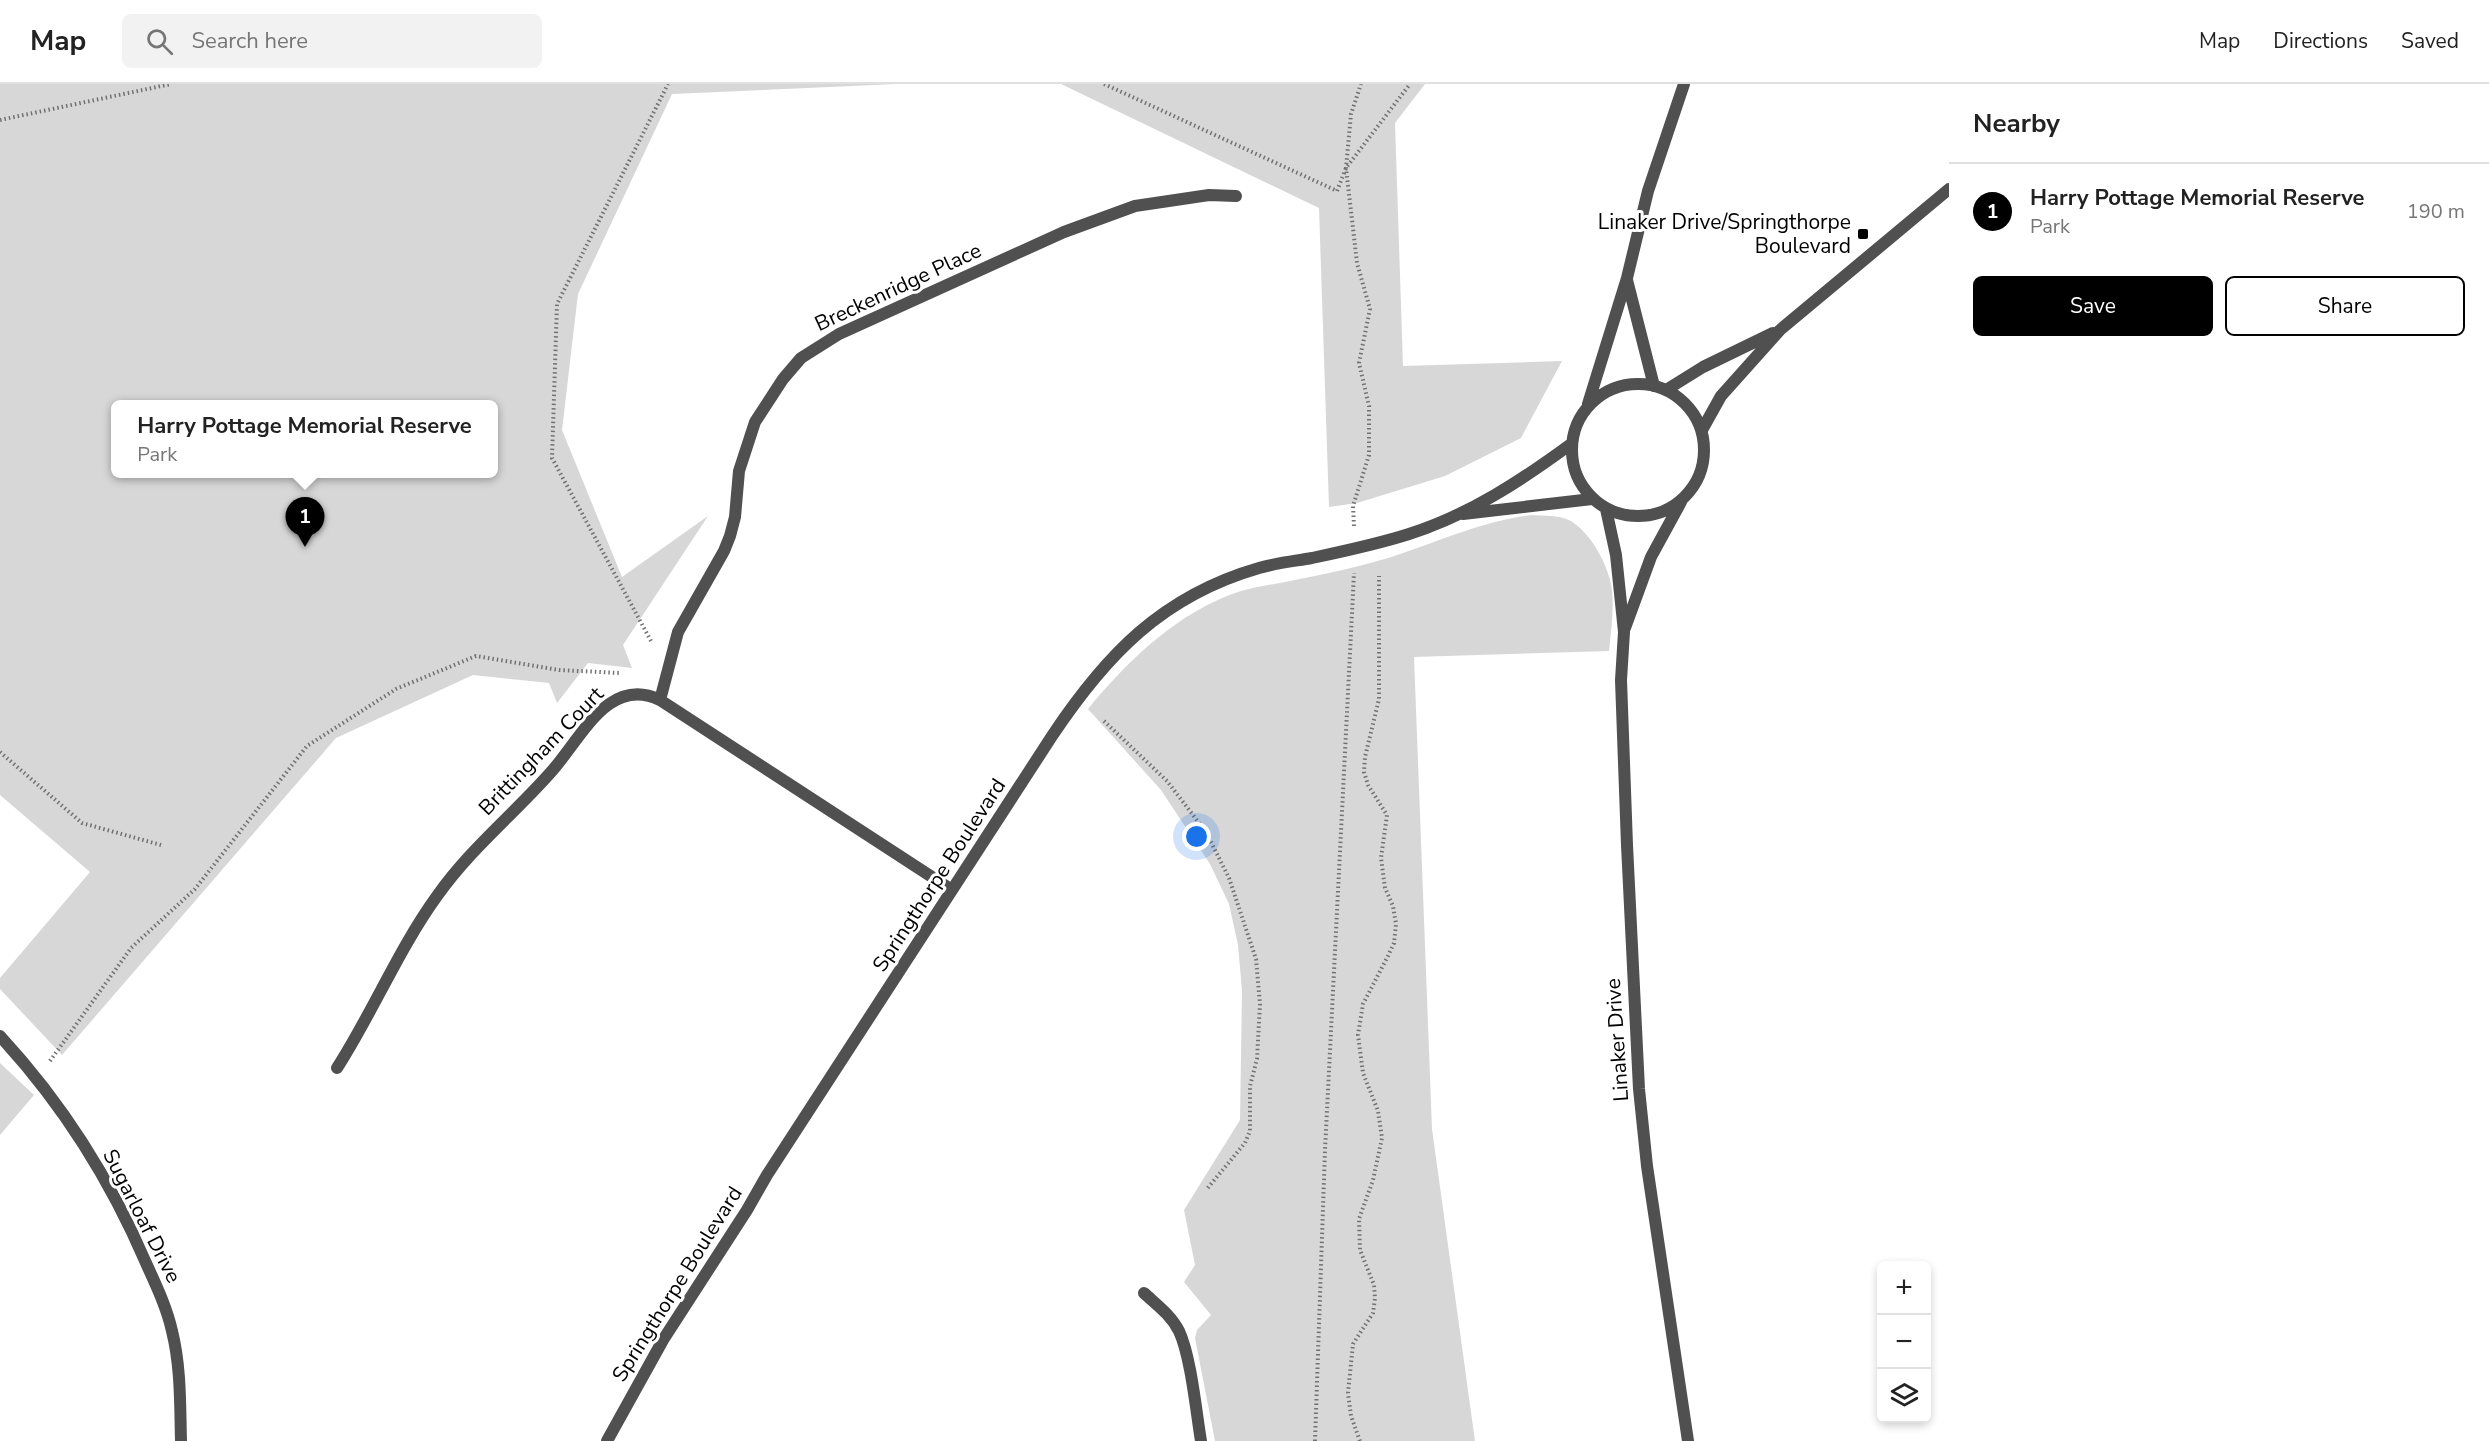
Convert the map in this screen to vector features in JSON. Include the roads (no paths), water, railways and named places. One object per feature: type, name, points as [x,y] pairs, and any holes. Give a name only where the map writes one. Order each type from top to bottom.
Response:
[{"type":"street","points":[[1588,405],[1602,394],[1618,386],[1636,383],[1660,388],[1681,400],[1694,413],[1702,430],[1705,449],[1702,468],[1694,486],[1682,501],[1665,512],[1646,517],[1625,516],[1606,509],[1592,499],[1580,483],[1572,464],[1571,444],[1576,423],[1588,405],[1627,278],[1648,190],[1684,84]]},
{"type":"street","points":[[1702,430],[1721,396],[1780,330],[1949,189]]},
{"type":"street","name":"Breckenridge Place","points":[[660,700],[678,632],[724,551],[735,517],[739,471],[755,422],[783,379],[801,358],[839,334],[1064,232],[1136,206],[1190,197],[1236,196]]},
{"type":"street","points":[[1627,278],[1660,388]]},
{"type":"street","points":[[1660,388],[1780,330]]},
{"type":"street","name":"Springthorpe Boulevard","points":[[607,1441],[698,1282],[729,1239],[767,1175],[1080,694],[1105,664],[1131,638],[1160,615],[1226,580],[1260,568],[1354,549],[1410,533],[1456,515],[1518,482],[1571,444]]},
{"type":"street","name":"Springthorpe Boulevard","points":[[1456,515],[1592,499]]},
{"type":"street","name":"Linaker Drive","points":[[1624,632],[1651,557],[1682,501]]},
{"type":"street","name":"Linaker Drive","points":[[1606,509],[1616,555],[1624,632],[1622,704],[1630,948],[1638,1077],[1647,1166],[1688,1441]]},
{"type":"street","name":"Brittingham Court","points":[[337,1068],[417,926],[464,862],[551,773],[592,722],[614,699],[624,694],[648,694],[660,700],[952,890]]},
{"type":"street","name":"Sugarloaf Drive","points":[[0,1036],[73,1128],[105,1179],[134,1235],[159,1292],[172,1331],[178,1366],[181,1441]]},
{"type":"street","points":[[1144,1293],[1170,1317],[1179,1331],[1185,1348],[1201,1441]]},
{"type":"place","name":"Linaker Drive/Springthorpe Boulevard","points":[[1863,234]]},
{"type":"place","name":"Harry Pottage Memorial Reserve","points":[[305,547]]}]
